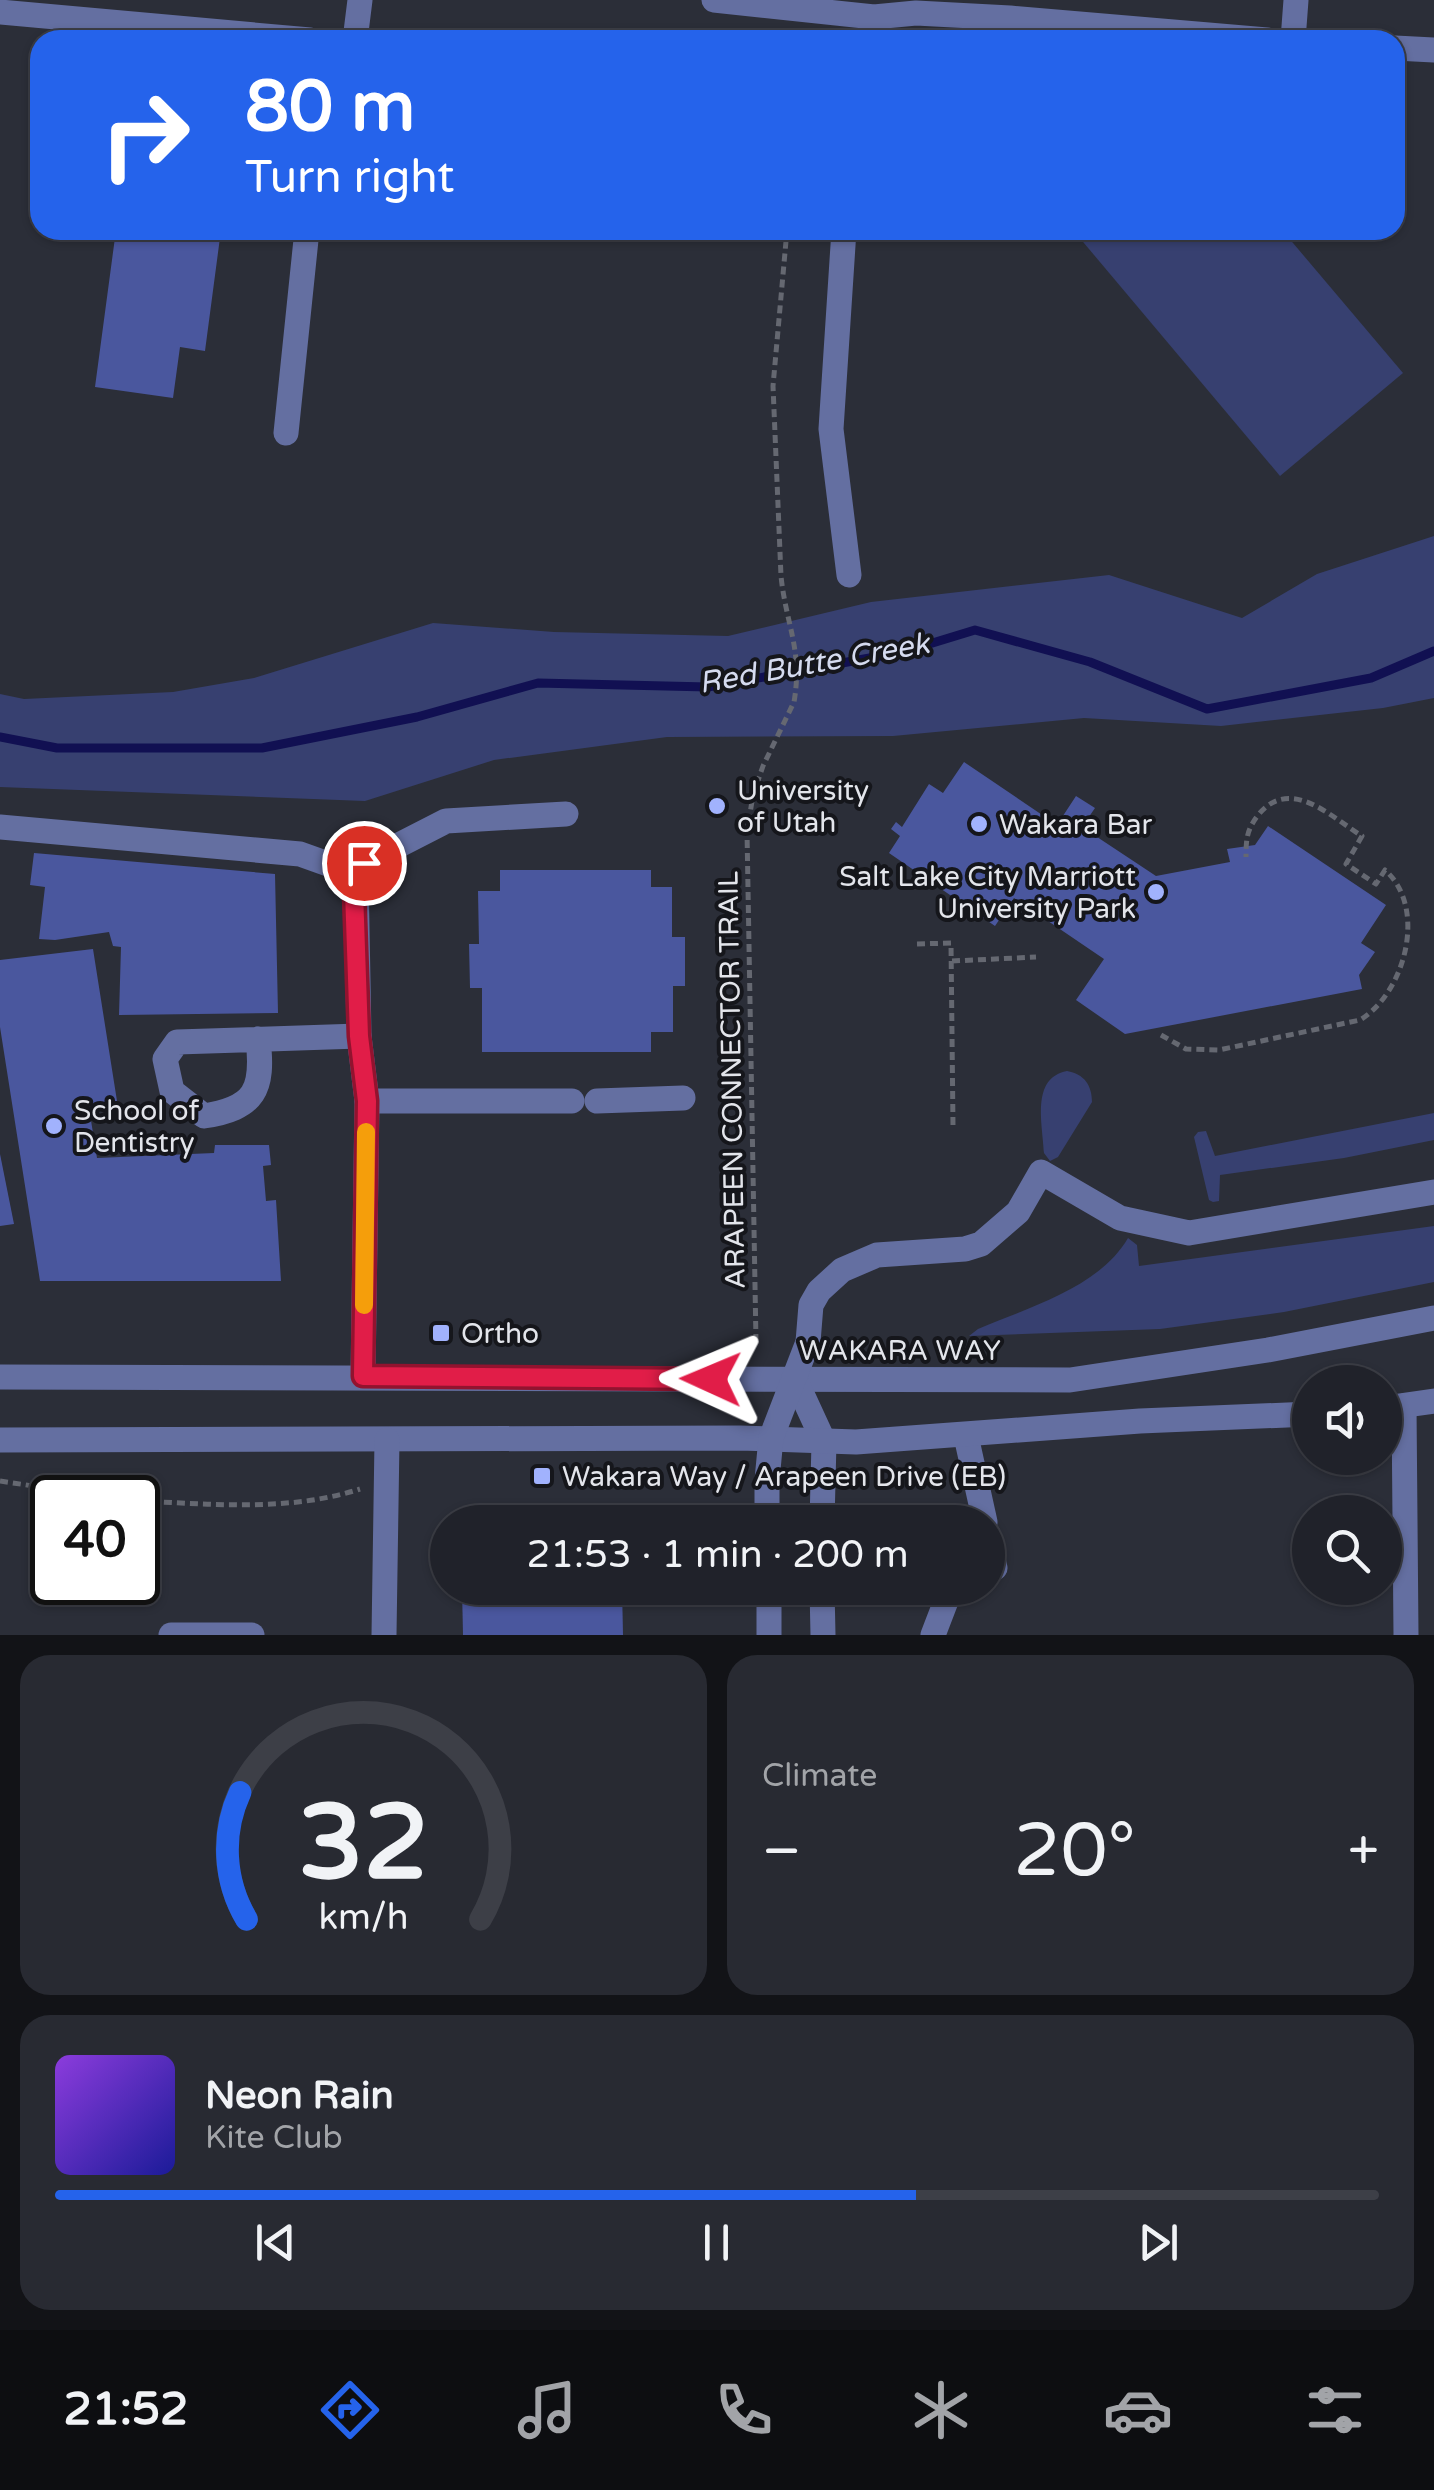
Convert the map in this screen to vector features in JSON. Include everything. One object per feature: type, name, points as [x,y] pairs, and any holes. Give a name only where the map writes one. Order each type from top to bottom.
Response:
[{"type":"street","points":[[356,30],[360,0]]},
{"type":"street","points":[[714,0],[873,28],[916,6],[1011,9],[1185,30]]},
{"type":"street","points":[[1293,30],[1296,0]]},
{"type":"street","points":[[0,12],[199,30]]},
{"type":"street","points":[[1405,49],[1434,50]]},
{"type":"street","points":[[286,433],[306,240]]},
{"type":"street","points":[[843,240],[831,429],[849,575]]},
{"type":"street","points":[[363,1376],[367,1101],[359,1036],[356,874],[364,863],[446,821],[566,814]]},
{"type":"street","points":[[0,827],[300,854],[356,874]]},
{"type":"street","points":[[258,1039],[359,1036]]},
{"type":"street","points":[[367,1101],[683,1098]]},
{"type":"street","points":[[769,1505],[771,1438],[808,1342],[812,1305],[828,1281],[857,1261],[877,1255],[981,1244],[1018,1212],[1041,1172],[1120,1218],[1189,1233],[1434,1192]]},
{"type":"street","name":"WAKARA WAY","points":[[0,1377],[1070,1380],[1268,1350],[1434,1318]]},
{"type":"street","points":[[795,1380],[824,1442],[822,1505]]},
{"type":"street","points":[[1402,1406],[1434,1401]]},
{"type":"street","points":[[0,1440],[771,1438],[824,1442],[1292,1415]]},
{"type":"street","points":[[966,1436],[981,1505]]},
{"type":"street","points":[[384,1635],[387,1440]]},
{"type":"street","points":[[1398,1475],[1406,1635]]},
{"type":"street","points":[[769,1605],[770,1635]]},
{"type":"street","points":[[822,1605],[822,1635]]},
{"type":"street","points":[[933,1635],[944,1605]]},
{"type":"street","points":[[171,1635],[252,1635]]},
{"type":"path","name":"ARAPEEN CONNECTOR TRAIL","points":[[756,1342],[747,832],[758,780],[789,712],[796,686],[797,648],[780,576],[773,386],[786,240]]},
{"type":"path","points":[[1161,1035],[1186,1049],[1219,1050],[1360,1020],[1375,1009],[1398,974],[1409,922],[1405,906],[1396,879],[1385,870],[1376,884],[1346,864],[1362,836],[1297,797],[1284,796],[1266,806],[1246,832],[1246,857]]},
{"type":"path","points":[[918,944],[951,943],[953,1126]]},
{"type":"path","points":[[952,961],[1036,957]]},
{"type":"path","points":[[0,1481],[30,1486]]},
{"type":"path","points":[[160,1501],[279,1504],[334,1497],[368,1486]]},
{"type":"shaded area","points":[[1081,240],[1290,240],[1403,373],[1280,476]]},
{"type":"shaded area","points":[[1434,536],[1434,698],[1383,708],[1221,726],[1084,718],[893,736],[667,737],[494,760],[365,801],[0,787],[0,694],[24,699],[173,692],[254,678],[433,623],[554,632],[728,636],[871,602],[1109,575],[1242,618],[1317,574]]},
{"type":"shaded area","points":[[1067,1071],[1086,1081],[1092,1102],[1058,1157],[1050,1161],[1044,1153],[1043,1093],[1055,1075]]},
{"type":"shaded area","points":[[1434,1113],[1434,1140],[1344,1158],[1220,1175],[1219,1201],[1209,1200],[1194,1137],[1198,1132],[1206,1131],[1215,1156]]},
{"type":"shaded area","points":[[1434,1226],[1434,1282],[1284,1312],[1160,1329],[969,1336],[1081,1283],[1100,1270],[1128,1238],[1137,1245],[1139,1266]]},
{"type":"building","points":[[115,240],[220,240],[205,351],[180,347],[173,398],[95,387]]},
{"type":"building","name":"Salt Lake City Marriott University Park","points":[[964,762],[1057,825],[1076,796],[1095,808],[1082,827],[1156,876],[1230,862],[1227,849],[1255,845],[1268,826],[1386,905],[1361,943],[1375,952],[1359,975],[1362,989],[1125,1034],[1076,1000],[1104,959],[1014,898],[995,926],[889,853],[900,836],[891,829],[896,822],[902,827],[929,784],[943,793]]},
{"type":"building","points":[[34,853],[275,874],[278,1013],[119,1015],[121,947],[113,946],[109,932],[39,939],[45,887],[30,885]]},
{"type":"building","points":[[500,870],[651,870],[651,887],[672,887],[672,937],[685,937],[685,986],[673,986],[673,1032],[651,1032],[651,1052],[482,1052],[482,988],[470,988],[469,944],[479,944],[478,891],[500,891]]},
{"type":"building","name":"School of Dentistry","points":[[93,949],[117,1101],[89,1108],[97,1158],[214,1153],[215,1145],[269,1145],[271,1165],[263,1166],[266,1201],[276,1200],[281,1281],[40,1281],[0,1027],[0,960]]},
{"type":"building","points":[[0,1154],[14,1224],[0,1226]]},
{"type":"building","points":[[462,1605],[622,1605],[623,1635],[463,1635]]},
{"type":"waterway","name":"Red Butte Creek","points":[[0,737],[57,748],[262,748],[417,717],[538,683],[708,687],[903,652],[975,630],[1090,662],[1207,709],[1371,678],[1434,651]]},
{"type":"slow traffic","points":[[364,1305],[366,1132]]},
{"type":"place","name":"University of Utah","points":[[717,806]]},
{"type":"place","name":"Wakara Bar","points":[[979,824]]},
{"type":"place","name":"Salt Lake City Marriott University Park","points":[[1156,892]]},
{"type":"place","name":"School of Dentistry","points":[[54,1126]]},
{"type":"place","name":"Ortho","points":[[441,1333]]},
{"type":"place","name":"Wakara Way / Arapeen Drive (EB)","points":[[542,1476]]},
{"type":"route","points":[[364,863],[356,874],[354,891],[359,1036],[367,1101],[363,1376],[711,1379]]}]
